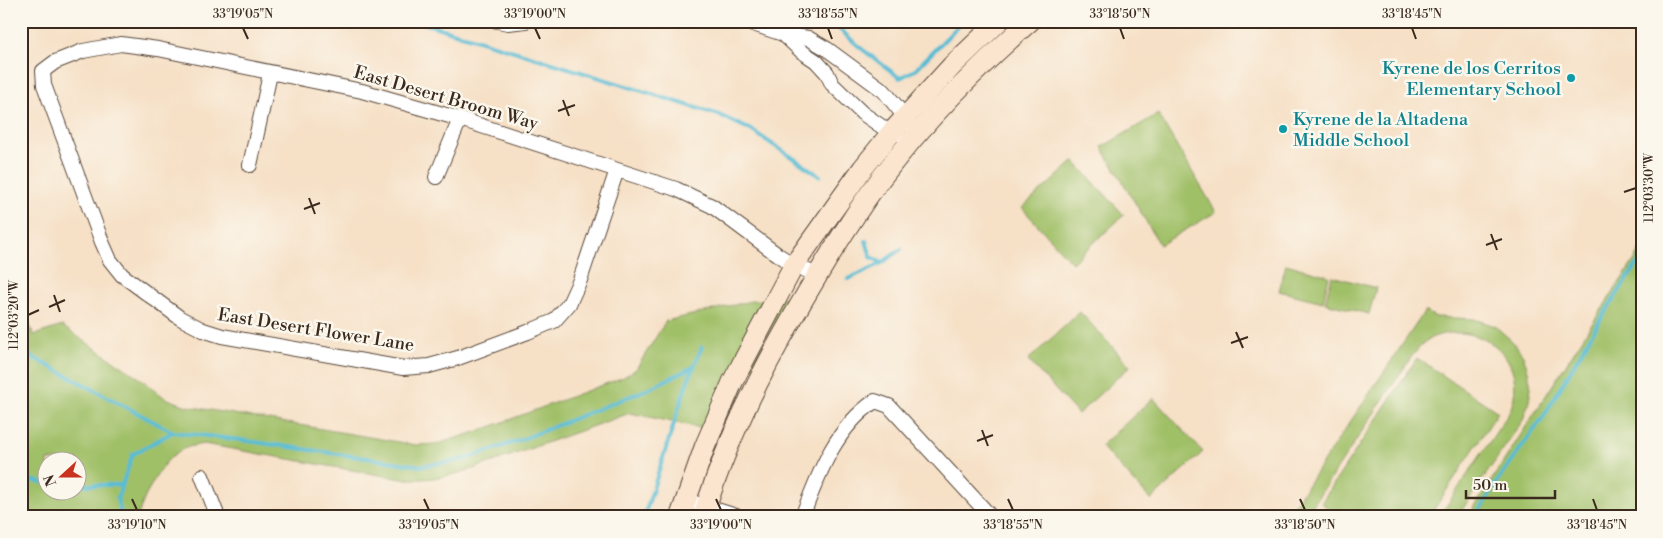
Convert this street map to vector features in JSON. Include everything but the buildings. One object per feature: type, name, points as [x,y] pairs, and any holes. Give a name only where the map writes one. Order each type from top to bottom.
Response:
[{"type":"street","points":[[497,21],[508,23],[526,21]]},
{"type":"street","points":[[744,21],[783,34],[808,38],[827,49],[884,90],[905,117],[914,138]]},
{"type":"street","points":[[739,517],[682,508],[705,446],[733,381],[794,265],[863,168],[891,133],[952,66],[999,21]]},
{"type":"street","points":[[704,512],[725,455],[778,342],[816,275],[866,199],[914,138],[968,80],[1030,21]]},
{"type":"street","points":[[783,34],[801,51],[816,61],[827,73],[832,84],[862,113],[891,133],[914,138]]},
{"type":"street","name":"East Desert Broom Way","points":[[43,72],[54,62],[83,51],[120,44],[158,49],[270,74],[362,91],[460,118],[676,189],[712,206],[778,255],[816,275]]},
{"type":"street","name":"East Desert Flower Lane","points":[[43,72],[44,85],[102,242],[110,260],[122,276],[180,318],[204,330],[222,336],[403,368],[429,366],[458,358],[554,321],[569,304],[580,280],[617,170]]},
{"type":"street","points":[[250,165],[270,74]]},
{"type":"street","points":[[436,177],[460,118]]},
{"type":"street","points":[[802,517],[825,460],[841,433],[862,409],[875,400],[889,406],[991,517]]},
{"type":"street","points":[[202,476],[218,517]]},
{"type":"green space","points":[[1158,114],[1216,212],[1160,245],[1102,147]]},
{"type":"green space","points":[[1074,161],[1124,215],[1072,263],[1022,208]]},
{"type":"green space","points":[[1642,247],[1642,517],[1468,517],[1636,258]]},
{"type":"green space","points":[[1286,264],[1329,276],[1323,302],[1279,291]]},
{"type":"green space","points":[[1332,276],[1376,288],[1369,314],[1325,303]]},
{"type":"green space","points":[[789,297],[763,342],[725,433],[630,413],[473,469],[455,474],[421,479],[402,479],[204,444],[185,448],[164,465],[152,483],[138,517],[21,517],[21,305],[34,335],[62,326],[144,381],[165,398],[187,406],[416,445],[437,444],[479,431],[624,377],[636,369],[666,321],[751,301]]},
{"type":"green space","points":[[1425,311],[1436,317],[1474,319],[1495,326],[1512,341],[1523,355],[1531,388],[1523,420],[1457,517],[1439,517],[1509,413],[1514,399],[1515,385],[1513,372],[1508,360],[1500,350],[1489,342],[1476,336],[1461,333],[1435,336],[1422,344],[1412,356],[1311,508],[1307,517],[1286,517]]},
{"type":"green space","points":[[1080,312],[1130,366],[1078,414],[1028,360]]},
{"type":"green space","points":[[1417,358],[1498,412],[1429,517],[1341,517],[1321,503]]},
{"type":"green space","points":[[1153,398],[1203,452],[1151,500],[1101,446]]},
{"type":"waterway","points":[[417,21],[719,115],[751,130],[820,176]]},
{"type":"waterway","points":[[830,21],[862,49],[900,78],[915,70],[963,21]]},
{"type":"waterway","points":[[866,241],[871,257],[882,263]]},
{"type":"waterway","points":[[848,279],[882,263],[901,249]]},
{"type":"waterway","points":[[1475,517],[1503,473],[1544,416],[1600,320],[1642,257]]},
{"type":"waterway","points":[[644,517],[687,383],[702,347]]},
{"type":"waterway","points":[[21,351],[173,432],[421,466],[462,460],[518,441],[648,389],[693,367]]},
{"type":"waterway","points":[[122,517],[117,499],[133,454],[173,432]]},
{"type":"waterway","points":[[21,479],[38,482]]},
{"type":"waterway","points":[[88,485],[123,485]]},
{"type":"place","name":"Kyrene de los Cerritos Elementary School","points":[[1571,78]]},
{"type":"place","name":"Kyrene de la Altadena Middle School","points":[[1283,129]]}]
